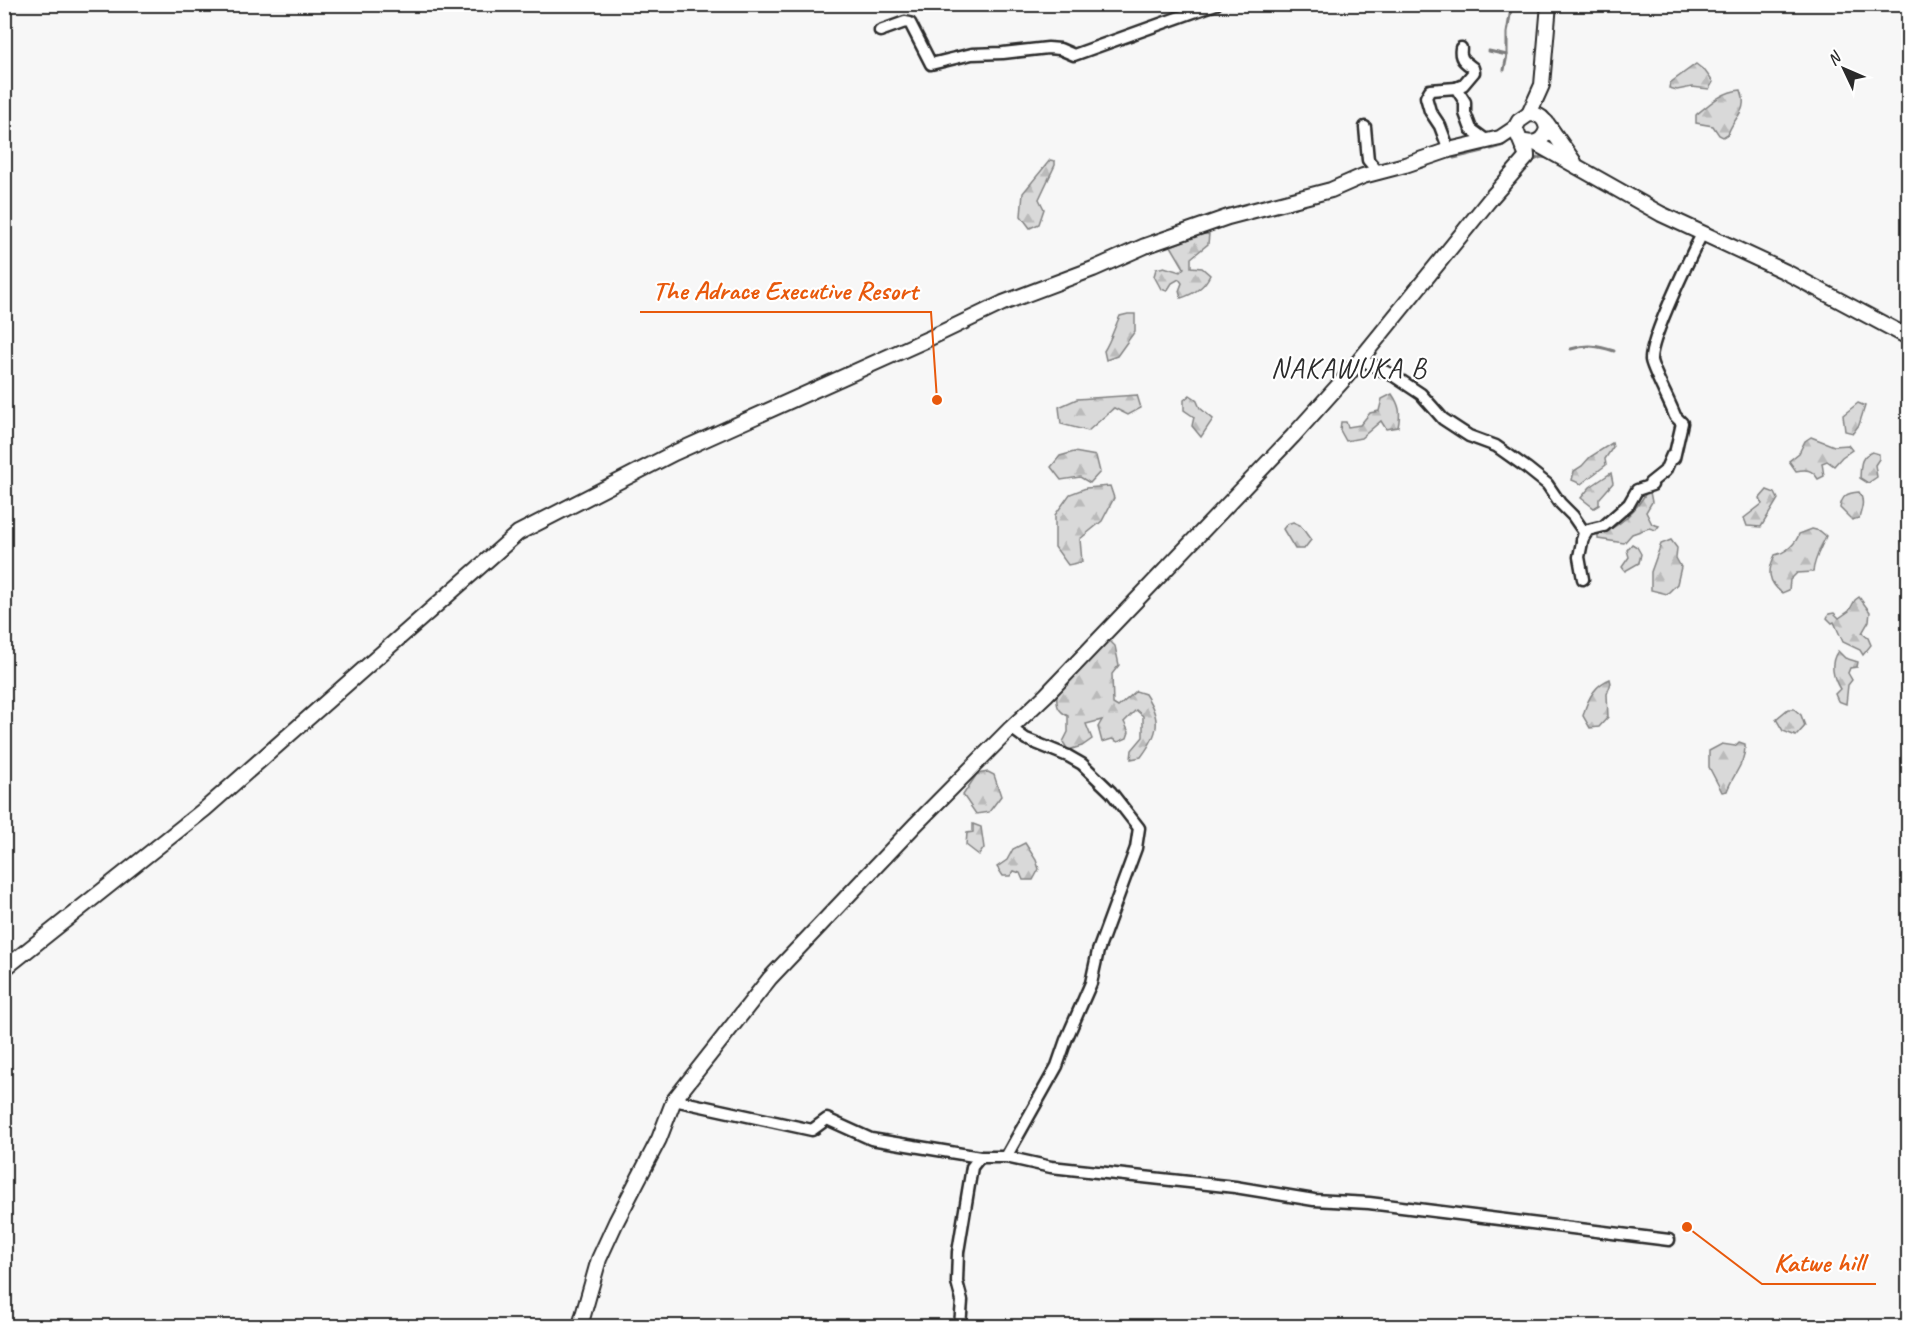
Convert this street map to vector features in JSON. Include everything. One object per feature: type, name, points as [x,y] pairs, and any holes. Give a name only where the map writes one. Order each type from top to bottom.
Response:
[{"type":"main road","points":[[1535,143],[1545,135],[1542,85],[1549,4]]},
{"type":"main road","points":[[4,969],[205,809],[518,533],[674,453],[918,344],[1003,303],[1093,269],[1155,242],[1228,217],[1331,190],[1363,176],[1449,150],[1500,138],[1515,128],[1519,121],[1529,114],[1542,85]]},
{"type":"main road","points":[[1529,114],[1536,114],[1544,120],[1577,167]]},
{"type":"main road","points":[[1515,128],[1527,158]]},
{"type":"main road","points":[[580,1326],[599,1259],[659,1139],[674,1100],[770,978],[844,898],[1046,695],[1258,474],[1360,359],[1491,198],[1527,158],[1526,142],[1535,143],[1661,214],[1786,272],[1908,337]]},
{"type":"street","points":[[880,31],[905,22],[910,23],[931,64],[972,54],[1048,48],[1060,49],[1074,55],[1216,4]]},
{"type":"street","points":[[1449,150],[1440,126],[1430,111],[1426,97],[1430,90],[1456,88],[1463,85],[1474,72],[1473,68],[1463,61],[1460,55],[1461,48]]},
{"type":"street","points":[[1456,88],[1465,102],[1465,113],[1471,129],[1486,140]]},
{"type":"street","points":[[1365,128],[1368,160],[1379,173]]},
{"type":"street","points":[[1582,540],[1588,530],[1604,526],[1612,520],[1629,504],[1638,490],[1652,485],[1650,483],[1665,471],[1672,455],[1674,458],[1682,423],[1675,416],[1651,361],[1652,351],[1669,305],[1702,234]]},
{"type":"street","points":[[1360,359],[1394,376],[1421,394],[1441,418],[1469,436],[1496,446],[1547,484],[1584,532],[1579,558],[1582,579]]},
{"type":"street","points":[[1006,1157],[1057,1066],[1091,983],[1098,951],[1136,848],[1139,828],[1111,792],[1082,764],[1026,739],[1011,728]]},
{"type":"street","points":[[674,1100],[812,1130],[827,1119],[871,1139],[980,1157],[1006,1157],[1051,1167],[1235,1187],[1314,1200],[1370,1203],[1669,1240]]},
{"type":"street","points":[[960,1326],[963,1300],[957,1282],[958,1252],[972,1167],[980,1157]]},
{"type":"green space","points":[[1696,64],[1713,82],[1709,89],[1669,88],[1670,83]]},
{"type":"green space","points":[[1741,90],[1742,109],[1728,134],[1723,137],[1713,126],[1696,123],[1696,115],[1711,103],[1722,95]]},
{"type":"green space","points":[[1050,160],[1055,161],[1055,165],[1039,199],[1044,209],[1039,224],[1030,228],[1021,216],[1023,193]]},
{"type":"green space","points":[[1201,234],[1209,234],[1208,244],[1191,258],[1191,267],[1202,268],[1210,275],[1205,284],[1181,298],[1179,291],[1182,283],[1179,279],[1172,283],[1167,291],[1161,289],[1154,276],[1156,269],[1164,267],[1180,272],[1184,268],[1171,246]]},
{"type":"green space","points":[[1135,314],[1135,331],[1117,356],[1106,360],[1104,351],[1120,316]]},
{"type":"green space","points":[[1392,394],[1399,410],[1398,427],[1386,429],[1381,421],[1361,438],[1346,441],[1340,430],[1341,422],[1346,422],[1348,427],[1360,425],[1370,413],[1379,411],[1382,399]]},
{"type":"green space","points":[[1137,395],[1141,408],[1128,415],[1114,408],[1088,431],[1061,424],[1059,407],[1077,399]]},
{"type":"green space","points":[[1190,395],[1213,419],[1201,437],[1192,426],[1194,417],[1184,410],[1184,400]]},
{"type":"green space","points":[[1858,403],[1865,406],[1859,425],[1853,433],[1845,431],[1843,415]]},
{"type":"green space","points":[[1811,437],[1834,446],[1848,445],[1852,450],[1834,466],[1827,461],[1822,463],[1824,476],[1818,479],[1808,470],[1796,471],[1789,461],[1799,453],[1805,441]]},
{"type":"green space","points":[[1612,443],[1613,447],[1605,459],[1606,465],[1581,484],[1572,480],[1574,471]]},
{"type":"green space","points":[[1074,452],[1096,456],[1100,472],[1090,483],[1080,477],[1061,480],[1051,467],[1060,456]]},
{"type":"green space","points":[[1872,452],[1879,454],[1875,465],[1877,477],[1868,483],[1860,478],[1861,466],[1865,456]]},
{"type":"green space","points":[[1611,473],[1613,483],[1599,499],[1599,505],[1594,508],[1581,498],[1590,487]]},
{"type":"green space","points":[[1110,486],[1114,498],[1102,521],[1080,539],[1082,562],[1068,565],[1055,547],[1055,515],[1070,494],[1086,488]]},
{"type":"green space","points":[[1767,490],[1775,493],[1778,499],[1761,527],[1747,526],[1744,518],[1762,504],[1760,498]]},
{"type":"green space","points":[[1650,492],[1652,502],[1646,512],[1652,524],[1659,526],[1656,530],[1649,528],[1632,534],[1624,543],[1598,539],[1598,533],[1619,524],[1632,512],[1646,493]]},
{"type":"green space","points":[[1859,492],[1862,502],[1861,511],[1859,518],[1852,520],[1840,508],[1842,500],[1851,493]]},
{"type":"green space","points":[[1293,522],[1300,525],[1311,540],[1304,549],[1295,549],[1283,529],[1287,524]]},
{"type":"green space","points":[[1812,529],[1826,536],[1816,558],[1813,572],[1797,573],[1790,580],[1789,590],[1782,593],[1774,585],[1770,576],[1775,555],[1790,548],[1799,534]]},
{"type":"green space","points":[[1671,540],[1677,548],[1676,558],[1681,567],[1677,584],[1667,594],[1651,590],[1651,572],[1661,544]]},
{"type":"green space","points":[[1632,544],[1641,554],[1639,563],[1625,571],[1622,567],[1629,557],[1627,550]]},
{"type":"green space","points":[[1859,597],[1870,612],[1869,621],[1862,633],[1871,645],[1863,655],[1860,650],[1843,642],[1834,622],[1832,623],[1827,618],[1829,614],[1834,613],[1839,618],[1849,611]]},
{"type":"green space","points":[[1109,640],[1115,646],[1119,665],[1112,674],[1113,704],[1118,707],[1136,691],[1145,694],[1154,711],[1155,733],[1141,757],[1131,759],[1132,750],[1143,737],[1143,716],[1136,710],[1124,722],[1129,732],[1127,738],[1118,742],[1112,739],[1102,742],[1098,727],[1102,720],[1086,724],[1092,739],[1082,746],[1068,750],[1063,742],[1068,732],[1068,716],[1058,708],[1057,694],[1098,647]]},
{"type":"green space","points":[[1838,651],[1845,658],[1858,662],[1857,667],[1850,668],[1848,673],[1852,680],[1848,685],[1846,704],[1838,701],[1835,694],[1840,689],[1833,670]]},
{"type":"green space","points":[[1610,679],[1607,694],[1608,717],[1599,727],[1590,728],[1583,716],[1587,704],[1595,689]]},
{"type":"green space","points":[[1788,709],[1794,709],[1801,715],[1805,726],[1796,736],[1783,731],[1776,719]]},
{"type":"green space","points":[[1739,742],[1745,744],[1741,763],[1727,791],[1722,792],[1709,767],[1709,751],[1722,744],[1735,746]]},
{"type":"green space","points":[[988,772],[994,775],[1001,796],[989,812],[976,814],[963,795],[977,774]]},
{"type":"green space","points":[[973,824],[981,827],[984,848],[979,855],[966,845],[967,833],[973,832]]},
{"type":"green space","points":[[1025,843],[1039,869],[1033,880],[1023,880],[1020,873],[1014,871],[1010,876],[1003,876],[997,867],[1007,860],[1013,849]]},
{"type":"waterway","points":[[1504,70],[1511,9]]},
{"type":"waterway","points":[[1489,51],[1507,55]]},
{"type":"waterway","points":[[1491,149],[1502,146],[1511,139]]},
{"type":"waterway","points":[[1454,158],[1483,151]]},
{"type":"waterway","points":[[1531,161],[1541,157],[1548,158]]},
{"type":"waterway","points":[[1649,200],[1678,214]]},
{"type":"waterway","points":[[1797,286],[1813,296]]},
{"type":"waterway","points":[[1571,349],[1593,346],[1614,351]]},
{"type":"place","name":"The Adrace Executive Resort","points":[[937,400]]},
{"type":"place","name":"Katwe hill","points":[[1687,1227]]},
{"type":"district","name":"NAKAWUKA B","points":[[1349,367]]}]
